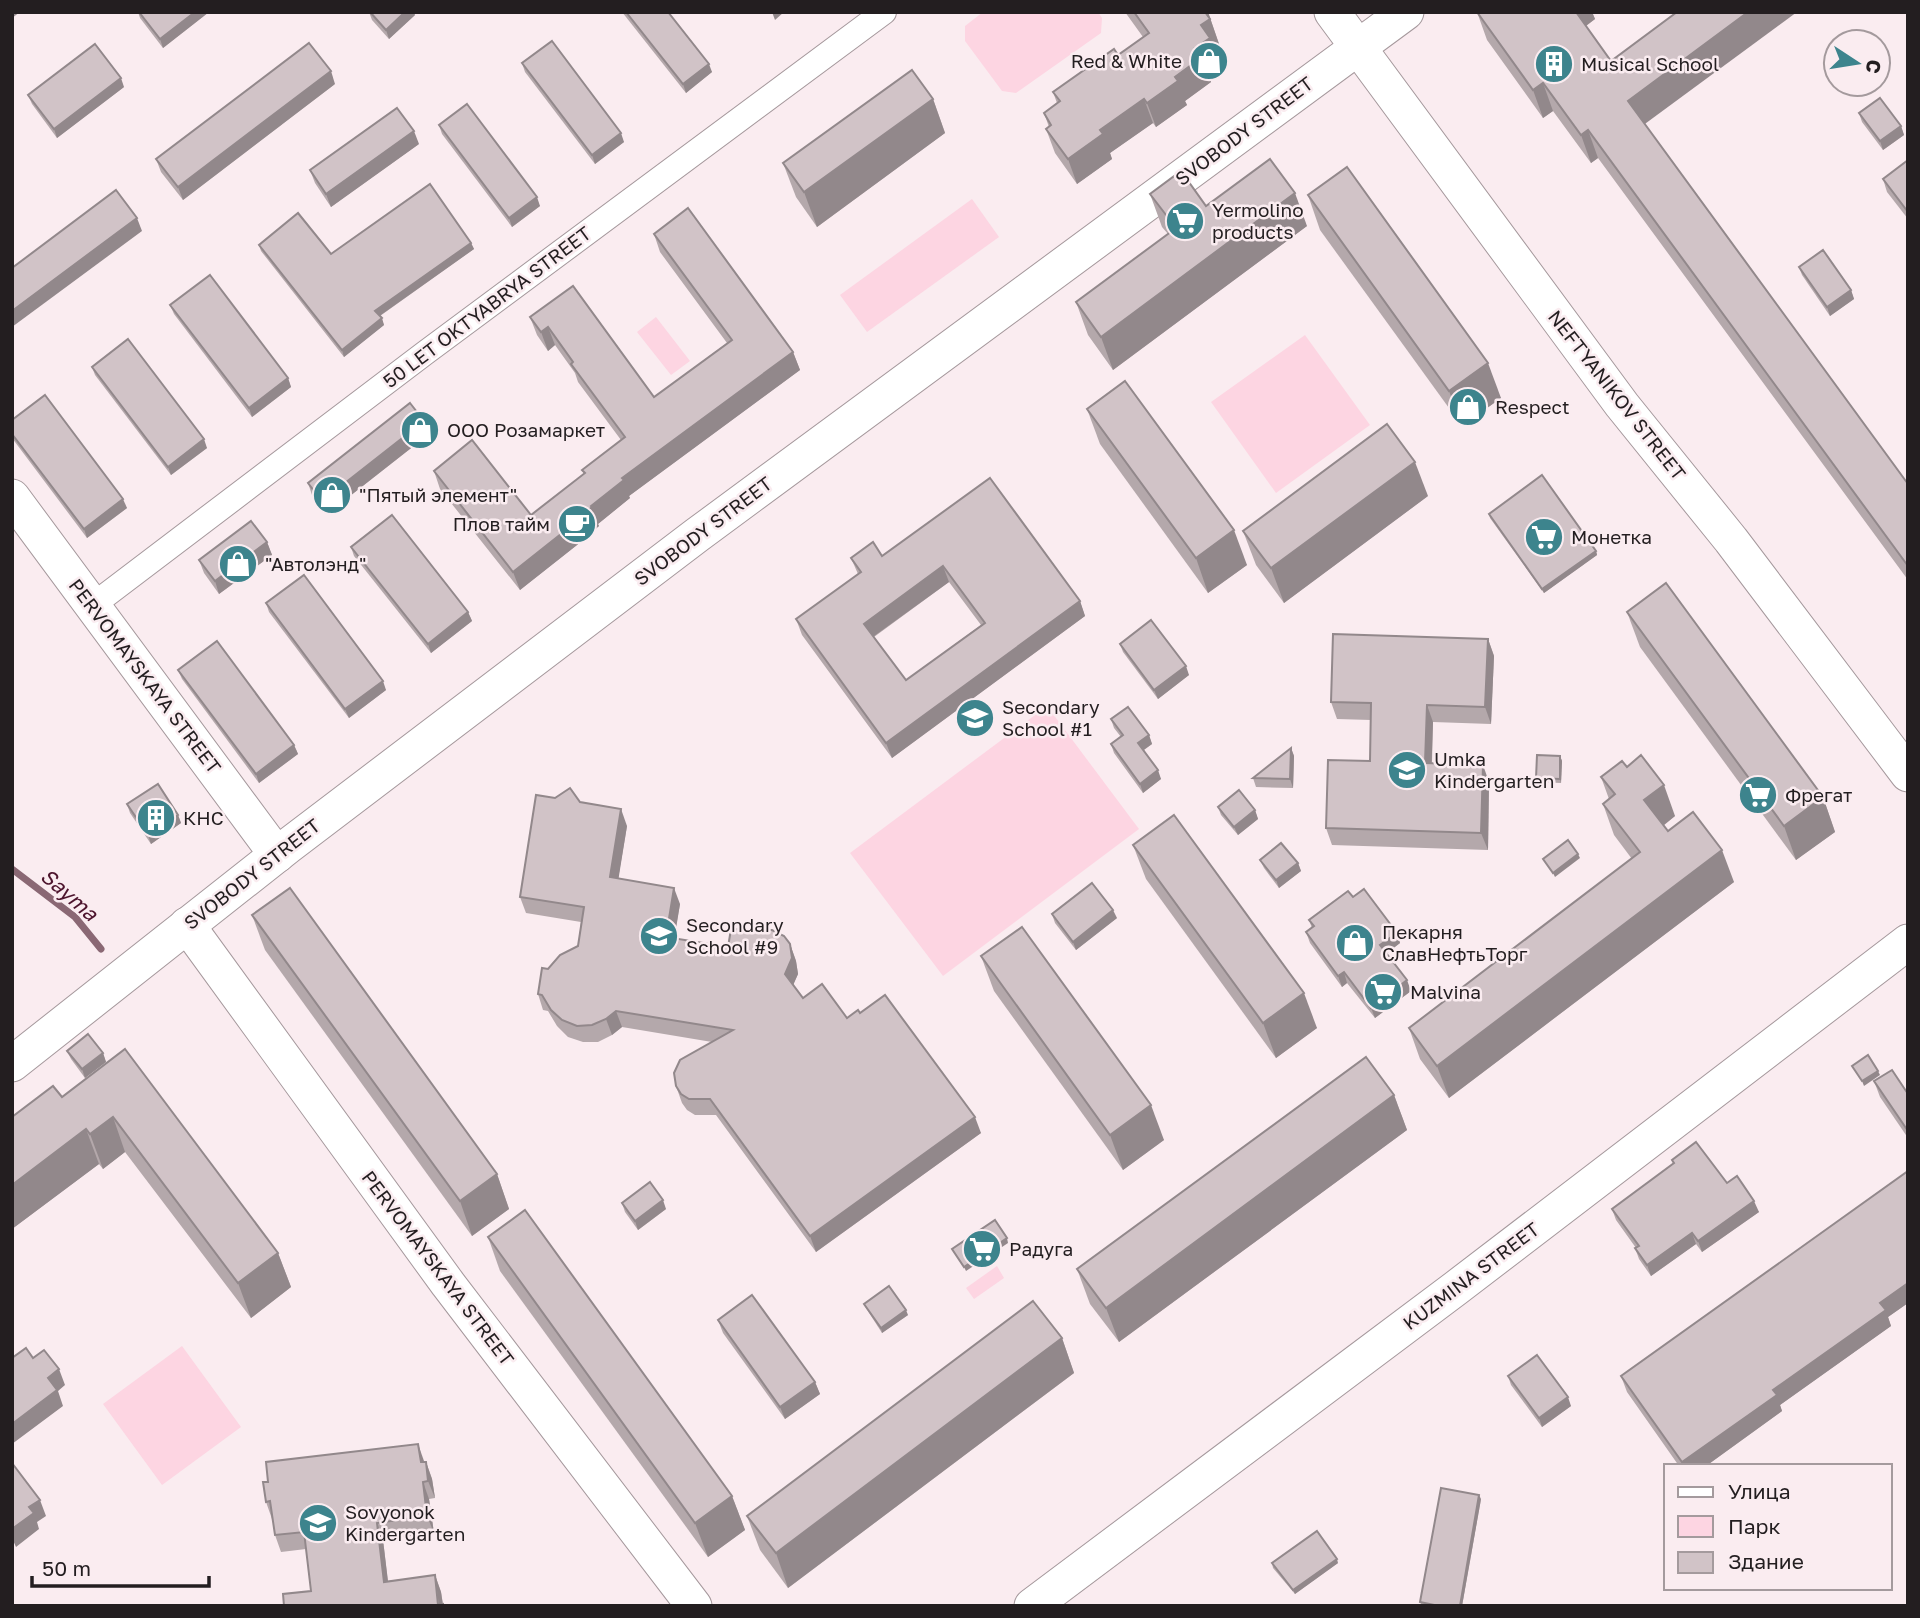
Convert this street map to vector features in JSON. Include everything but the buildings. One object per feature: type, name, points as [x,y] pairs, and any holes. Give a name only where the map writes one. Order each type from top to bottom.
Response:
[{"type":"main road","name":"NEFTYANIKOV STREET","points":[[1332,12],[1622,405],[1731,540],[1908,774]]},
{"type":"main road","name":"SVOBODY STREET","points":[[14,1060],[277,855],[796,461],[1406,12]]},
{"type":"main road","name":"PERVOMAYSKAYA STREET","points":[[12,497],[277,855]]},
{"type":"main road","name":"PERVOMAYSKAYA STREET","points":[[187,925],[448,1284],[694,1606]]},
{"type":"main road","name":"KUZMINA STREET","points":[[1032,1606],[1456,1288],[1908,942]]},
{"type":"street","name":"50 LET OKTYABRYA STREET","points":[[93,605],[425,353],[884,12]]},
{"type":"green space","points":[[983,12],[1098,12],[1102,18],[1101,33],[1016,93],[1002,91],[965,41],[965,26]]},
{"type":"green space","points":[[972,199],[999,237],[867,332],[840,295]]},
{"type":"green space","points":[[656,317],[690,361],[671,375],[637,332]]},
{"type":"green space","points":[[1305,335],[1370,425],[1276,493],[1211,402]]},
{"type":"green space","points":[[1047,706],[1139,829],[943,976],[850,853]]},
{"type":"green space","points":[[997,1266],[1004,1278],[974,1299],[966,1288]]},
{"type":"green space","points":[[182,1346],[241,1427],[162,1485],[103,1404]]},
{"type":"waterway","name":"Sayma","points":[[12,869],[75,917],[101,949]]},
{"type":"place","name":"Red & White","points":[[1209,61]]},
{"type":"place","name":"Musical School","points":[[1554,64]]},
{"type":"place","name":"Yermolino products","points":[[1185,221]]},
{"type":"place","name":"Respect","points":[[1468,407]]},
{"type":"place","name":"ООО Розамаркет","points":[[420,430]]},
{"type":"place","name":"\"Пятый элемент\"","points":[[332,495]]},
{"type":"place","name":"Плов тайм","points":[[577,524]]},
{"type":"place","name":"Монетка","points":[[1544,537]]},
{"type":"place","name":"\"Автолэнд\"","points":[[238,564]]},
{"type":"place","name":"Secondary School #1","points":[[975,718]]},
{"type":"place","name":"Umka Kindergarten","points":[[1407,770]]},
{"type":"place","name":"Фрегат","points":[[1758,795]]},
{"type":"place","name":"КНС","points":[[156,818]]},
{"type":"place","name":"Secondary School #9","points":[[659,936]]},
{"type":"place","name":"Пекарня СлавНефтьТорг","points":[[1355,943]]},
{"type":"place","name":"Malvina","points":[[1383,992]]},
{"type":"place","name":"Радуга","points":[[982,1249]]},
{"type":"place","name":"Sovyonok Kindergarten","points":[[318,1523]]}]
